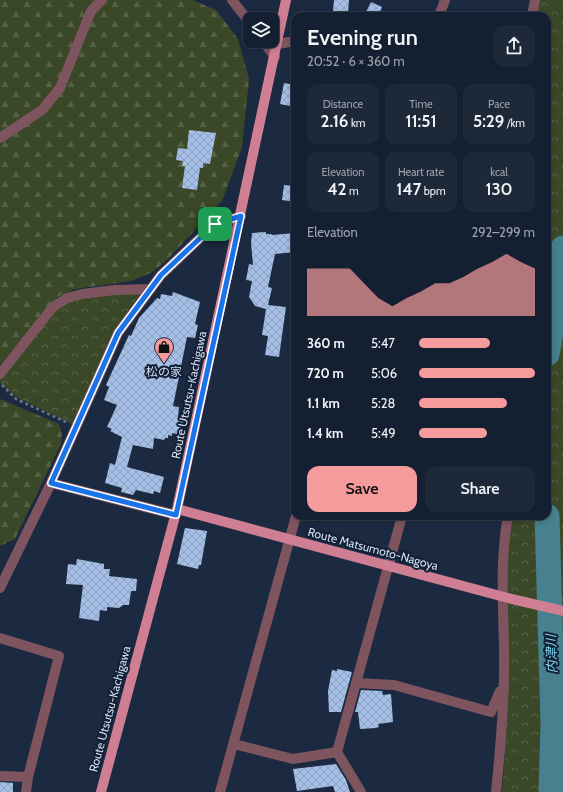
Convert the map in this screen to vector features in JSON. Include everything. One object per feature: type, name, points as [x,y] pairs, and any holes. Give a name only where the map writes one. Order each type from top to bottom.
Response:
[{"type":"main road","name":"Route Utsutsu-Kachigawa","points":[[279,38],[286,0]]},
{"type":"main road","name":"Route Utsutsu-Kachigawa","points":[[101,792],[177,512],[277,48]]},
{"type":"main road","name":"Route Matsumoto-Nagoya","points":[[177,512],[290,540],[505,598],[563,611]]},
{"type":"street","points":[[0,138],[42,110],[60,88],[91,11],[102,0]]},
{"type":"street","points":[[232,0],[243,14]]},
{"type":"street","points":[[442,12],[446,0]]},
{"type":"street","points":[[533,12],[535,0]]},
{"type":"street","points":[[279,44],[291,42]]},
{"type":"street","points":[[268,48],[275,57]]},
{"type":"street","points":[[0,588],[51,483],[118,333],[161,275],[215,224],[241,216]]},
{"type":"street","points":[[0,374],[53,307],[67,298],[82,294],[115,290],[150,289]]},
{"type":"street","points":[[51,483],[177,512]]},
{"type":"street","points":[[220,792],[295,520]]},
{"type":"street","points":[[361,792],[337,752],[401,520]]},
{"type":"street","points":[[496,792],[504,690],[505,534],[507,520]]},
{"type":"street","points":[[0,638],[59,656],[28,777],[26,792]]},
{"type":"street","points":[[356,683],[394,685],[491,712],[500,691],[504,690]]},
{"type":"street","points":[[234,744],[293,759],[337,752]]},
{"type":"street","points":[[0,776],[28,777]]},
{"type":"path","points":[[0,384],[16,399],[76,427]]},
{"type":"green space","points":[[0,0],[193,0],[216,10],[238,39],[249,79],[242,147],[222,201],[167,260],[151,273],[131,281],[75,289],[57,297],[0,365]]},
{"type":"green space","points":[[540,0],[563,0],[563,792],[502,792],[507,701],[507,565],[510,532],[512,520],[551,520],[551,12],[537,12]]},
{"type":"green space","points":[[142,291],[113,332],[72,424],[18,398],[0,383],[0,379],[55,308],[68,300]]},
{"type":"green space","points":[[0,399],[59,424],[62,433],[61,444],[15,539],[0,546]]},
{"type":"building","points":[[334,0],[349,0],[348,12],[333,11]]},
{"type":"building","points":[[371,2],[382,7],[380,12],[366,12]]},
{"type":"building","points":[[284,83],[291,84],[291,106],[280,104]]},
{"type":"building","points":[[189,130],[216,133],[210,164],[203,163],[203,168],[200,168],[197,190],[182,188],[185,166],[182,166],[183,161],[176,160],[178,148],[187,149]]},
{"type":"building","points":[[284,185],[291,186],[291,201],[282,200]]},
{"type":"building","points":[[266,232],[266,234],[272,235],[291,233],[291,252],[275,254],[268,287],[272,288],[268,305],[286,307],[279,357],[265,355],[268,336],[262,335],[266,309],[255,306],[249,297],[252,281],[246,280],[249,264],[253,265],[251,243],[252,233]]},
{"type":"building","points":[[173,292],[200,302],[195,324],[198,325],[195,338],[187,337],[173,406],[179,407],[178,417],[184,418],[181,435],[172,433],[172,436],[168,435],[168,438],[165,438],[164,440],[154,438],[153,449],[133,445],[127,467],[164,477],[160,493],[154,491],[153,494],[136,490],[133,495],[121,492],[122,488],[105,483],[110,463],[115,465],[122,437],[110,431],[112,429],[107,427],[117,405],[104,400],[109,387],[106,385],[129,335],[131,336],[139,318],[157,298],[160,299],[161,294],[172,296]]},
{"type":"building","points":[[185,528],[207,531],[201,565],[199,565],[198,569],[177,564]]},
{"type":"building","points":[[77,559],[104,564],[104,569],[110,569],[109,576],[137,579],[136,591],[131,591],[129,605],[123,605],[119,608],[107,607],[107,611],[100,610],[99,621],[79,618],[83,585],[66,584],[68,564],[76,565]]},
{"type":"building","points":[[337,669],[352,672],[341,712],[329,712],[328,691],[332,670],[337,671]]},
{"type":"building","points":[[361,690],[382,691],[383,695],[391,694],[393,722],[378,724],[379,727],[376,728],[360,729],[358,712],[355,712]]},
{"type":"building","points":[[336,764],[346,780],[350,792],[335,792],[333,786],[297,791],[293,769]]},
{"type":"building","points":[[0,782],[13,783],[13,792],[0,792]]},
{"type":"waterway","name":"内津川","points":[[551,333],[559,290],[563,248]]},
{"type":"waterway","name":"内津川","points":[[547,520],[553,723],[551,792]]},
{"type":"place","name":"松の家","points":[[164,364]]},
{"type":"route","points":[[241,216],[176,515],[51,483],[118,333],[161,275],[215,224],[241,216]]}]
